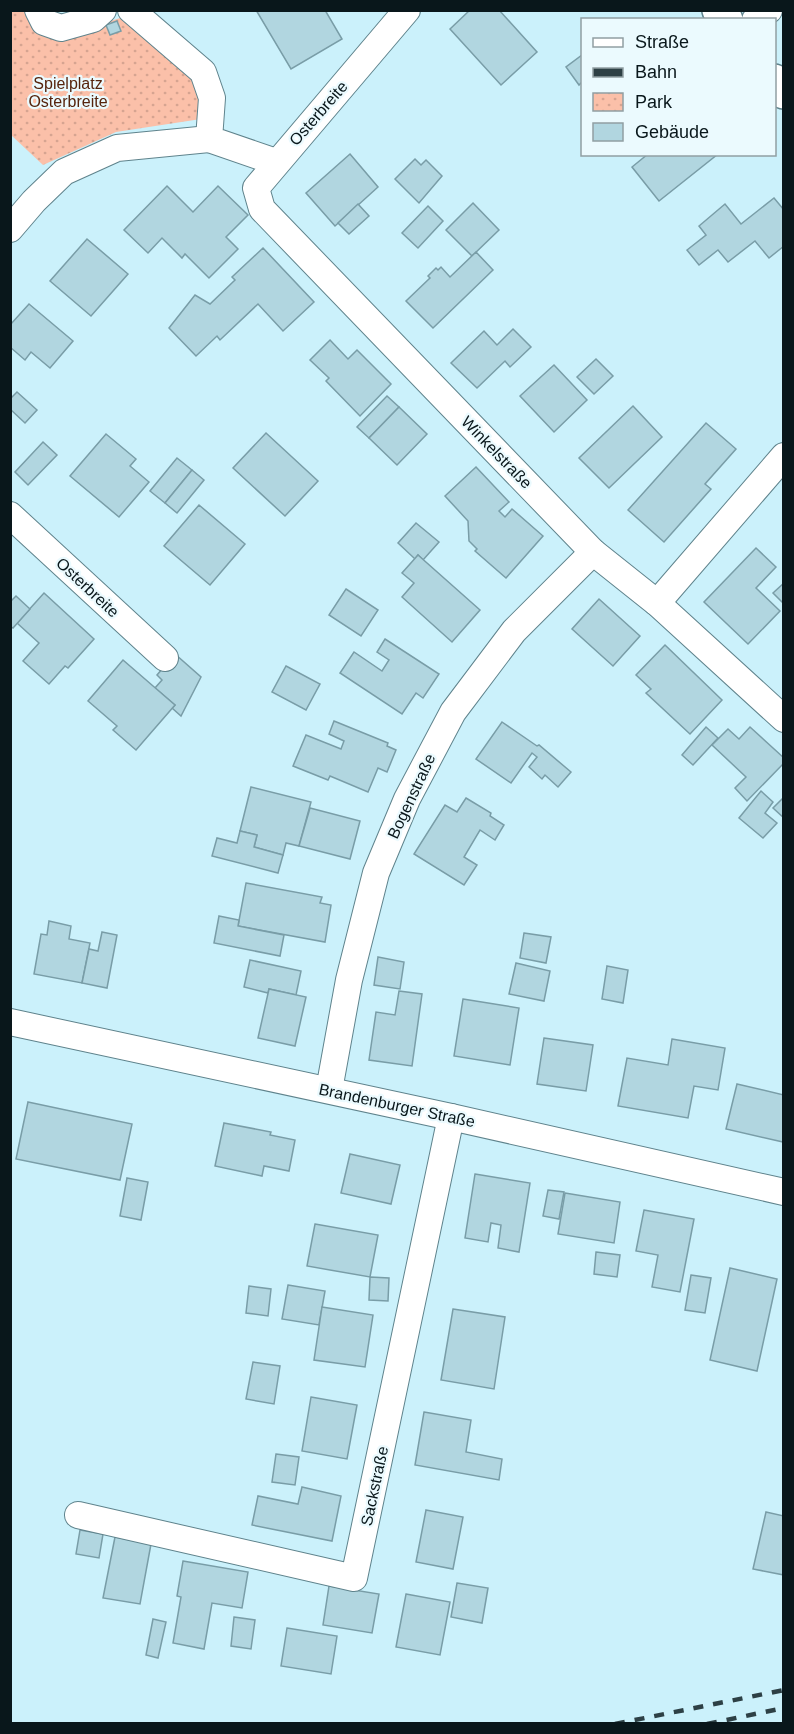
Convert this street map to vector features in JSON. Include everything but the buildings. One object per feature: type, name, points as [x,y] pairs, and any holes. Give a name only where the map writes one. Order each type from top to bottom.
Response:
[{"type":"street","points":[[38,10],[44,22],[61,28],[93,19],[104,10]]},
{"type":"street","points":[[130,10],[203,72],[212,98],[209,139]]},
{"type":"street","name":"Osterbreite","points":[[276,162],[407,10]]},
{"type":"street","points":[[10,229],[34,201],[64,172],[117,148],[209,139],[276,162]]},
{"type":"street","name":"Winkelstraße","points":[[276,162],[256,188],[262,208],[593,552],[657,603],[783,719]]},
{"type":"street","points":[[657,603],[783,456]]},
{"type":"street","name":"Osterbreite","points":[[10,515],[165,658]]},
{"type":"street","name":"Bogenstraße","points":[[329,1090],[349,980],[376,873],[407,799],[453,712],[486,667],[514,631],[593,552]]},
{"type":"street","name":"Brandenburger Straße","points":[[10,1022],[329,1090],[783,1192]]},
{"type":"street","name":"Sackstraße","points":[[78,1515],[354,1578],[451,1117]]},
{"type":"green space","name":"Spielplatz Osterbreite","points":[[10,11],[31,11],[63,37],[120,18],[196,79],[201,119],[116,132],[43,165],[11,135]]},
{"type":"railway","points":[[615,1724],[784,1690]]},
{"type":"railway","points":[[707,1724],[784,1708]]}]
